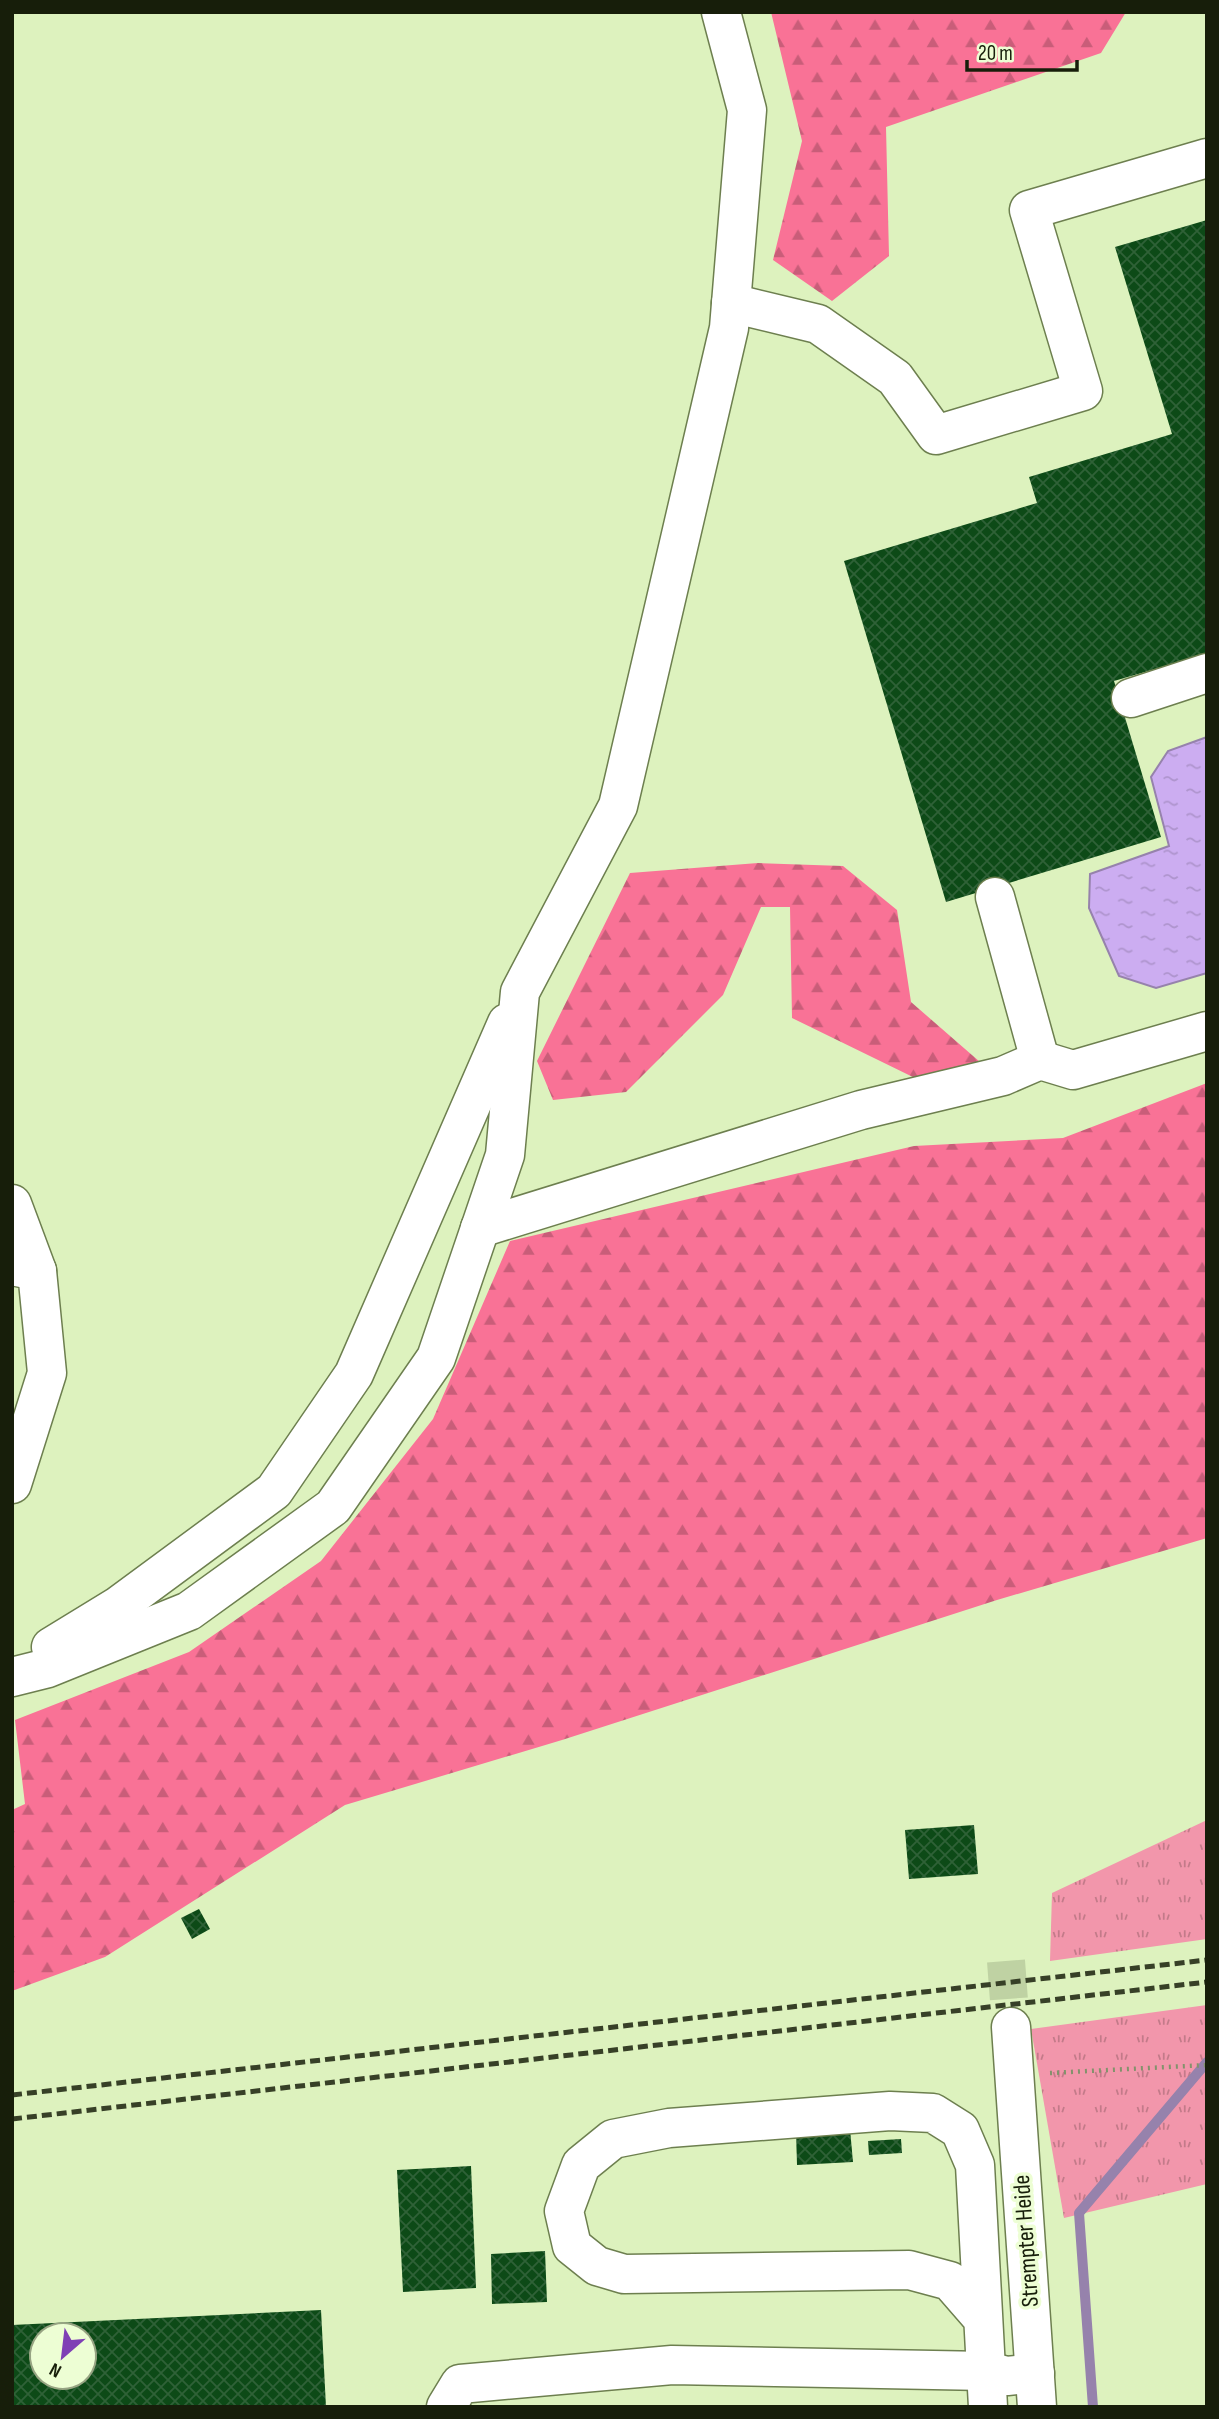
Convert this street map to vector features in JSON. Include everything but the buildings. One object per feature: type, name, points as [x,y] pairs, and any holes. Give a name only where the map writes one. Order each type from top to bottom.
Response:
[{"type":"street","points":[[12,1674],[118,1606],[274,1491],[354,1374],[520,992],[618,806],[729,328],[747,110],[721,12]]},
{"type":"street","points":[[732,303],[818,324],[895,378],[936,435],[1083,391],[1029,210],[1207,158]]},
{"type":"street","points":[[1130,698],[1207,673]]},
{"type":"street","points":[[995,897],[1040,1060]]},
{"type":"street","points":[[12,1674],[48,1668],[189,1611],[333,1507],[436,1358],[505,1155],[520,992]]},
{"type":"street","points":[[480,1228],[861,1110],[1003,1076],[1040,1060],[1073,1070],[1207,1031]]},
{"type":"street","points":[[12,1204],[47,1373],[12,1484]]},
{"type":"street","name":"Strempter Heide","points":[[1011,2026],[1036,2390]]},
{"type":"street","points":[[983,2319],[950,2281],[909,2270],[624,2274],[597,2266],[572,2246],[564,2211],[581,2165],[613,2139],[669,2128],[890,2111],[933,2113],[960,2130],[975,2165],[987,2389]]},
{"type":"street","points":[[446,2407],[460,2384],[672,2365],[987,2389],[1007,2376],[1036,2390]]},
{"type":"path","points":[[1014,2075],[1207,2065]]},
{"type":"green space","points":[[771,12],[1126,12],[1101,53],[886,127],[889,256],[832,301],[773,260],[802,141]]},
{"type":"green space","points":[[758,863],[843,866],[897,910],[911,1002],[980,1062],[917,1079],[792,1018],[790,907],[761,907],[723,995],[626,1092],[553,1100],[537,1061],[630,873]]},
{"type":"green space","points":[[1207,1083],[1207,1538],[997,1600],[562,1740],[345,1805],[105,1957],[12,1991],[12,1810],[25,1804],[15,1720],[189,1652],[321,1561],[433,1419],[510,1241],[914,1146],[1063,1138]]},
{"type":"green space","points":[[1207,1820],[1207,1939],[1050,1961],[1052,1893]]},
{"type":"green space","points":[[1207,2005],[1207,2184],[1064,2218],[1031,2029]]},
{"type":"water","points":[[1207,737],[1207,973],[1156,988],[1119,976],[1089,908],[1090,874],[1169,846],[1151,777],[1168,751]]},
{"type":"waterway","points":[[1093,2407],[1079,2213],[1207,2062]]},
{"type":"tunnel","points":[[1006,1961],[1011,2027]]},
{"type":"railway","points":[[12,2095],[1207,1960]]},
{"type":"railway","points":[[12,2119],[1207,1982]]}]
